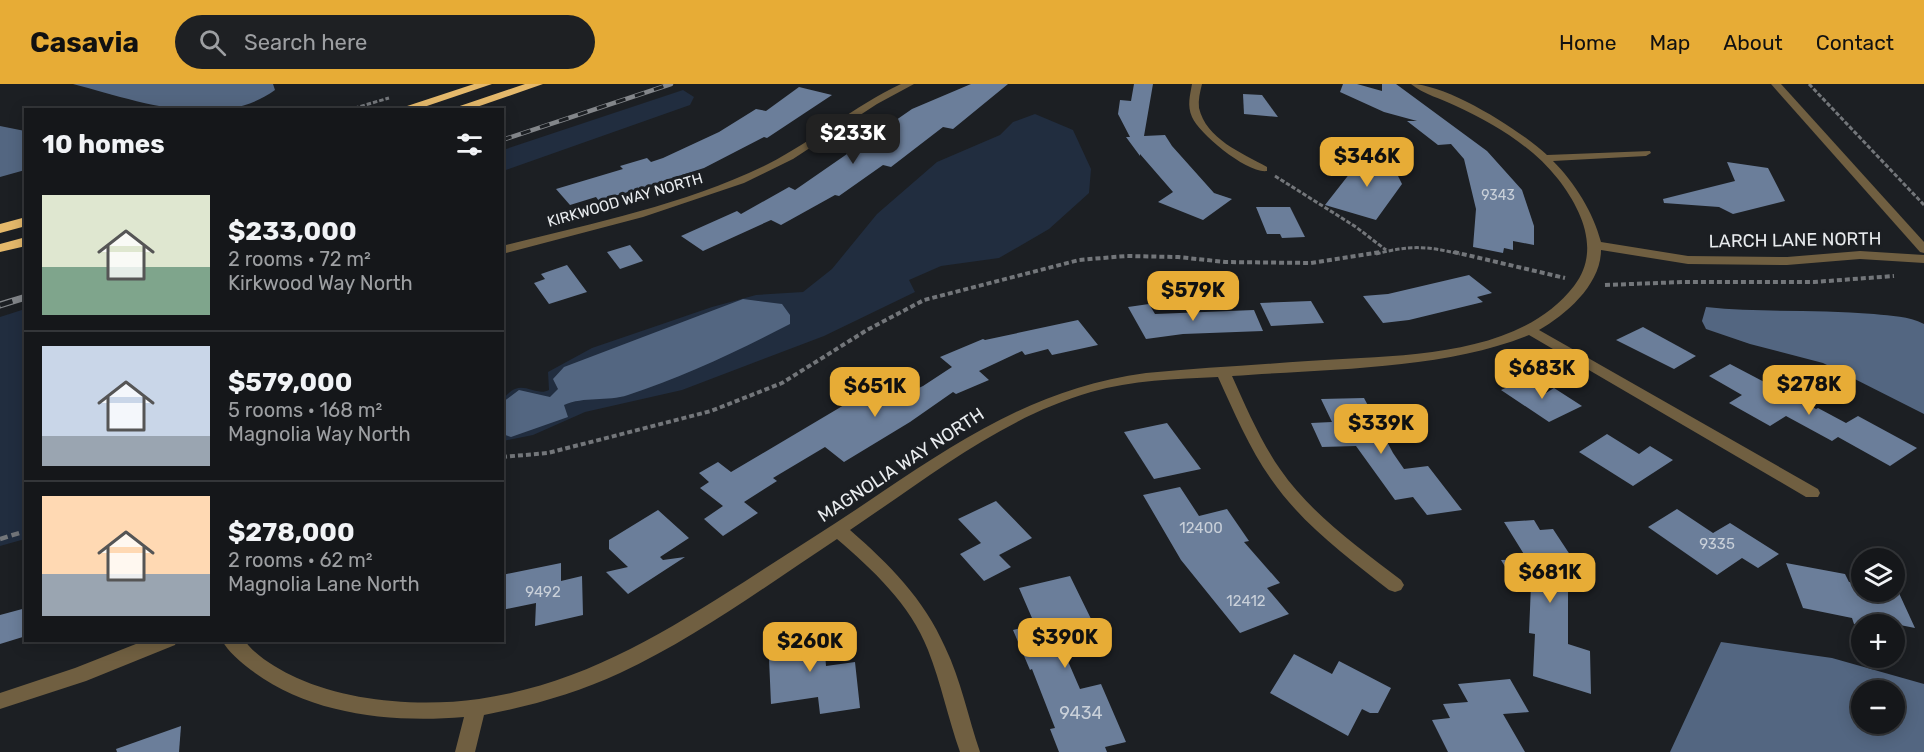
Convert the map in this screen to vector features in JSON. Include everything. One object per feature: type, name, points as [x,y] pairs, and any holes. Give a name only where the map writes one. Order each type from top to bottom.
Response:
[{"type":"highway","points":[[408,108],[486,84]]},
{"type":"highway","points":[[460,108],[537,84]]},
{"type":"highway","points":[[0,229],[24,222]]},
{"type":"highway","points":[[0,248],[24,242]]},
{"type":"street","name":"KIRKWOOD WAY NORTH","points":[[504,250],[610,223],[726,186],[772,165],[909,84]]},
{"type":"street","points":[[1197,84],[1194,106],[1198,119],[1208,133],[1263,169]]},
{"type":"street","points":[[1416,84],[1489,118],[1546,158],[1570,186],[1585,213],[1596,245]]},
{"type":"street","points":[[1776,84],[1924,249]]},
{"type":"street","points":[[1546,158],[1646,153]]},
{"type":"street","name":"LARCH LANE NORTH","points":[[1596,245],[1688,260],[1787,261],[1860,255],[1924,259]]},
{"type":"street","name":"MAGNOLIA WAY NORTH","points":[[233,642],[247,659],[269,674],[322,697],[353,705],[383,708],[476,708],[557,688],[627,661],[690,625],[838,530],[984,432],[1028,409],[1077,391],[1126,381],[1424,356],[1453,351],[1530,330],[1563,306],[1582,286],[1593,263],[1596,245]]},
{"type":"street","points":[[1530,330],[1812,493]]},
{"type":"street","points":[[1223,372],[1252,436],[1277,476],[1313,517],[1347,548],[1395,585]]},
{"type":"street","points":[[838,530],[873,560],[914,606],[935,646],[970,752]]},
{"type":"street","points":[[0,701],[79,675],[163,642]]},
{"type":"street","points":[[465,752],[476,708]]},
{"type":"path","points":[[1809,84],[1924,204]]},
{"type":"path","points":[[1263,169],[1356,227],[1387,250]]},
{"type":"path","points":[[504,457],[548,453],[711,411],[782,383],[867,330],[924,300],[1079,260],[1126,255],[1225,262],[1311,263],[1371,255],[1406,246],[1435,249],[1563,278]]},
{"type":"path","points":[[1606,286],[1681,282],[1775,284],[1863,280],[1896,276]]},
{"type":"path","points":[[0,539],[24,532]]},
{"type":"shaded area","points":[[73,84],[273,84],[275,90],[252,102],[231,108],[171,108]]},
{"type":"shaded area","points":[[683,90],[694,97],[690,105],[504,171],[504,150]]},
{"type":"shaded area","points":[[1035,114],[1073,130],[1091,169],[1089,193],[1049,229],[999,258],[941,266],[909,280],[915,292],[824,336],[682,390],[585,412],[533,435],[504,441],[504,397],[512,391],[519,388],[541,392],[549,390],[548,372],[592,348],[712,307],[756,295],[803,292],[832,269],[877,214],[937,162],[1000,135],[1013,122]]},
{"type":"shaded area","points":[[0,126],[24,131],[24,170],[0,177]]},
{"type":"shaded area","points":[[743,299],[782,304],[790,315],[790,324],[689,372],[620,397],[572,402],[564,405],[568,417],[511,437],[504,434],[504,401],[519,390],[550,397],[558,389],[553,379],[564,367]]},
{"type":"shaded area","points":[[1706,307],[1874,314],[1918,321],[1924,324],[1924,414],[1823,363],[1750,344],[1706,329],[1702,321]]},
{"type":"shaded area","points":[[24,309],[24,539],[0,546],[0,317]]},
{"type":"shaded area","points":[[1721,642],[1832,658],[1851,663],[1851,668],[1867,668],[1924,684],[1924,752],[1670,752]]},
{"type":"building","points":[[971,84],[1008,84],[953,129],[943,127],[891,167],[883,165],[839,196],[835,195],[781,225],[771,220],[703,251],[681,236],[737,211],[741,214],[789,187],[795,190],[912,109]]},
{"type":"building","points":[[1134,84],[1153,84],[1144,136],[1165,135],[1214,193],[1232,199],[1203,220],[1158,202],[1173,192],[1126,137],[1130,137],[1118,114],[1120,100],[1131,101]]},
{"type":"building","points":[[1343,84],[1357,84],[1382,91],[1382,84],[1396,84],[1487,151],[1522,190],[1534,226],[1534,245],[1513,241],[1513,250],[1504,248],[1503,253],[1473,247],[1476,209],[1464,159],[1451,144],[1438,145],[1407,121],[1417,121],[1384,112],[1340,92]]},
{"type":"building","points":[[799,87],[832,95],[767,138],[764,137],[704,168],[599,201],[596,197],[570,205],[556,189],[623,169],[620,166],[647,158],[651,162],[663,158],[719,132],[756,109],[766,111]]},
{"type":"building","points":[[1243,94],[1262,95],[1278,117],[1244,114]]},
{"type":"building","points":[[1365,154],[1377,154],[1383,166],[1393,166],[1402,184],[1376,220],[1325,205]]},
{"type":"building","points":[[1727,162],[1768,168],[1785,201],[1733,214],[1719,207],[1664,203],[1663,199],[1735,181]]},
{"type":"building","points":[[1256,207],[1290,207],[1305,237],[1282,238],[1280,234],[1267,234]]},
{"type":"building","points":[[630,245],[643,261],[620,269],[607,252]]},
{"type":"building","points":[[567,265],[587,292],[549,304],[534,283],[545,279],[541,274]]},
{"type":"building","points":[[1469,275],[1492,293],[1477,297],[1483,302],[1409,320],[1383,323],[1363,296],[1388,294]]},
{"type":"building","points":[[1311,301],[1324,323],[1271,326],[1260,303]]},
{"type":"building","points":[[1149,304],[1155,314],[1254,310],[1263,331],[1183,334],[1146,339],[1128,307]]},
{"type":"building","points":[[1078,320],[1098,345],[1052,355],[1048,349],[1025,355],[1022,351],[979,371],[989,380],[956,394],[953,392],[910,422],[844,462],[825,447],[773,478],[777,481],[744,502],[758,513],[723,536],[704,519],[723,506],[700,488],[709,482],[699,473],[718,462],[731,472],[866,392],[875,398],[895,385],[908,393],[952,367],[940,357],[983,339]]},
{"type":"building","points":[[1643,327],[1696,356],[1674,369],[1616,340]]},
{"type":"building","points":[[1730,364],[1846,423],[1858,416],[1917,448],[1890,466],[1838,437],[1832,441],[1786,416],[1770,426],[1729,403],[1742,395],[1709,376]]},
{"type":"building","points":[[1525,379],[1546,393],[1554,388],[1582,406],[1549,422],[1501,390]]},
{"type":"building","points":[[1364,398],[1404,469],[1428,466],[1462,510],[1427,515],[1413,497],[1395,500],[1356,446],[1322,447],[1311,423],[1332,422],[1321,399]]},
{"type":"building","points":[[1167,423],[1201,469],[1154,479],[1124,432]]},
{"type":"building","points":[[1607,434],[1639,454],[1650,446],[1673,460],[1633,486],[1579,452]]},
{"type":"building","points":[[1180,487],[1199,516],[1227,509],[1249,541],[1244,542],[1280,583],[1267,588],[1289,614],[1240,633],[1181,560],[1143,495]]},
{"type":"building","points":[[996,501],[1032,538],[999,555],[1011,567],[984,581],[960,554],[981,543],[958,519]]},
{"type":"building","points":[[1677,509],[1713,533],[1730,523],[1779,554],[1758,568],[1742,558],[1717,575],[1648,527]]},
{"type":"building","points":[[658,510],[689,538],[660,557],[663,560],[685,557],[628,594],[606,572],[628,567],[609,549],[609,540]]},
{"type":"building","points":[[1534,520],[1540,530],[1553,529],[1588,582],[1568,583],[1568,644],[1590,651],[1591,694],[1533,676],[1535,634],[1529,633],[1531,585],[1516,585],[1501,560],[1527,559],[1504,522]]},
{"type":"building","points":[[561,563],[561,581],[582,576],[583,615],[535,626],[536,603],[504,610],[504,575]]},
{"type":"building","points":[[1786,563],[1845,574],[1851,582],[1851,602],[1903,602],[1915,628],[1905,626],[1905,614],[1851,614],[1851,618],[1803,608]]},
{"type":"building","points":[[1070,576],[1095,627],[1057,636],[1080,689],[1101,684],[1126,742],[1105,747],[1107,752],[1059,752],[1050,729],[1055,728],[1032,669],[1030,670],[1013,630],[1035,625],[1019,588]]},
{"type":"building","points":[[24,609],[24,637],[0,644],[0,615]]},
{"type":"building","points":[[823,628],[826,666],[855,662],[860,708],[820,714],[818,697],[771,704],[768,636]]},
{"type":"building","points":[[1294,654],[1332,674],[1339,661],[1391,688],[1378,713],[1370,713],[1362,709],[1348,736],[1270,693]]},
{"type":"building","points":[[1510,679],[1529,712],[1503,714],[1525,752],[1448,752],[1432,720],[1450,718],[1443,704],[1468,702],[1458,684]]},
{"type":"building","points":[[181,726],[179,752],[117,752],[116,749]]},
{"type":"railway","points":[[504,139],[671,84]]},
{"type":"railway","points":[[0,305],[24,298]]}]
